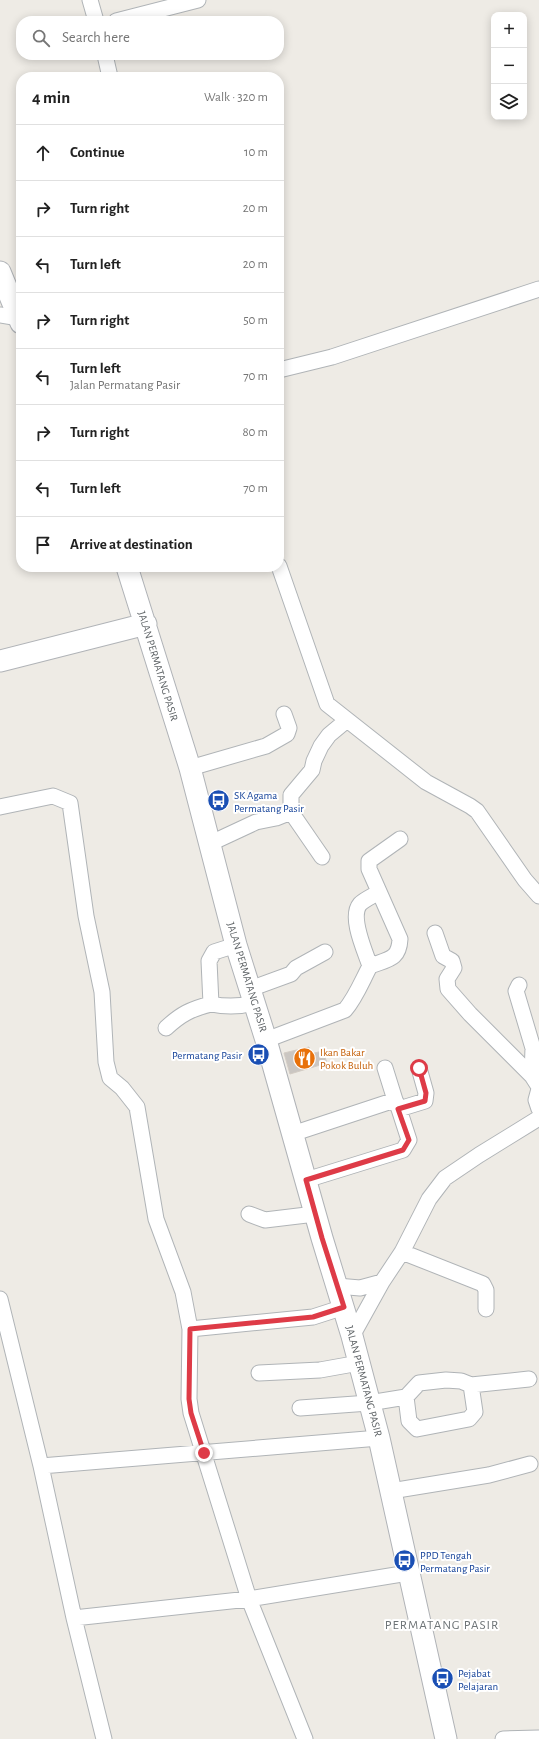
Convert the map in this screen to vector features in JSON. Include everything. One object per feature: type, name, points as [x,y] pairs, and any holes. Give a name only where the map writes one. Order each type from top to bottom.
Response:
[{"type":"main road","points":[[0,274],[13,319]]},
{"type":"main road","name":"JALAN PERMATANG PASIR","points":[[129,572],[190,768],[211,843],[236,945],[266,1040],[315,1214],[352,1336],[379,1438],[446,1739]]},
{"type":"main road","points":[[0,661],[146,624]]},
{"type":"street","points":[[90,0],[95,16]]},
{"type":"street","points":[[136,16],[198,0]]},
{"type":"street","points":[[105,60],[109,72]]},
{"type":"street","points":[[284,369],[332,357],[539,289]]},
{"type":"street","points":[[281,572],[327,704],[426,782],[470,806],[476,811],[525,880],[539,896]]},
{"type":"street","points":[[190,768],[266,746],[287,734],[289,728],[284,714]]},
{"type":"street","points":[[322,857],[291,812],[291,795],[312,770],[314,760],[321,746],[329,735],[347,720]]},
{"type":"street","points":[[0,807],[53,796],[70,803],[86,916],[102,992],[106,1062],[110,1078],[122,1088],[137,1107],[156,1219],[183,1292],[190,1329],[189,1399],[191,1413],[250,1599],[306,1739]]},
{"type":"street","points":[[211,843],[256,822],[276,818],[291,812]]},
{"type":"street","points":[[266,1040],[345,1010],[354,1000],[358,988],[370,966],[394,956],[400,950],[400,939],[369,870],[369,861],[400,839]]},
{"type":"street","points":[[370,966],[356,923],[356,911],[361,903],[379,892]]},
{"type":"street","points":[[435,933],[443,956],[452,961],[454,968],[447,979],[448,989],[537,1084]]},
{"type":"street","points":[[211,1004],[209,961],[214,952],[236,945]]},
{"type":"street","points":[[166,1028],[180,1015],[196,1008],[211,1004],[222,1007],[240,1007],[252,996],[291,974],[296,968],[324,952]]},
{"type":"street","points":[[519,985],[516,991],[534,1048],[537,1084],[536,1100],[539,1109]]},
{"type":"street","points":[[306,1180],[403,1150],[409,1140],[385,1068]]},
{"type":"street","points":[[292,1134],[397,1104],[425,1101],[426,1093],[419,1068]]},
{"type":"street","points":[[352,1336],[382,1282],[402,1252],[429,1199],[445,1178],[479,1154],[539,1118]]},
{"type":"street","points":[[250,1214],[265,1220],[315,1214]]},
{"type":"street","points":[[402,1252],[483,1284],[486,1290],[486,1309]]},
{"type":"street","points":[[337,1286],[360,1288],[382,1282]]},
{"type":"street","points":[[0,1299],[41,1466],[74,1618],[104,1739]]},
{"type":"street","points":[[190,1329],[313,1317],[344,1307]]},
{"type":"street","points":[[259,1373],[320,1370],[359,1363]]},
{"type":"street","points":[[300,1408],[406,1398],[419,1383],[446,1380],[461,1381],[472,1385],[529,1379]]},
{"type":"street","points":[[406,1398],[409,1421],[417,1429],[469,1419],[476,1412],[472,1385]]},
{"type":"street","points":[[41,1466],[379,1438]]},
{"type":"street","points":[[391,1491],[489,1475],[530,1464]]},
{"type":"street","points":[[74,1618],[250,1599],[408,1572]]},
{"type":"street","points":[[502,1739],[539,1738]]},
{"type":"building","name":"Ikan Bakar Pokok Buluh","points":[[309,1047],[310,1054],[323,1051],[327,1063],[290,1074],[284,1053]]},
{"type":"place","name":"SK Agama Permatang Pasir","points":[[218,801]]},
{"type":"place","name":"Permatang Pasir","points":[[258,1055]]},
{"type":"place","name":"Ikan Bakar Pokok Buluh","points":[[305,1058]]},
{"type":"place","name":"PPD Tengah Permatang Pasir","points":[[404,1561]]},
{"type":"place","name":"Pejabat Pelajaran","points":[[442,1679]]},
{"type":"district","name":"PERMATANG PASIR","points":[[442,1625]]},
{"type":"route","points":[[204,1453],[191,1413],[189,1399],[190,1329],[313,1317],[344,1307],[322,1238],[306,1180],[403,1150],[409,1140],[398,1109],[425,1101],[426,1093],[419,1068]]}]
